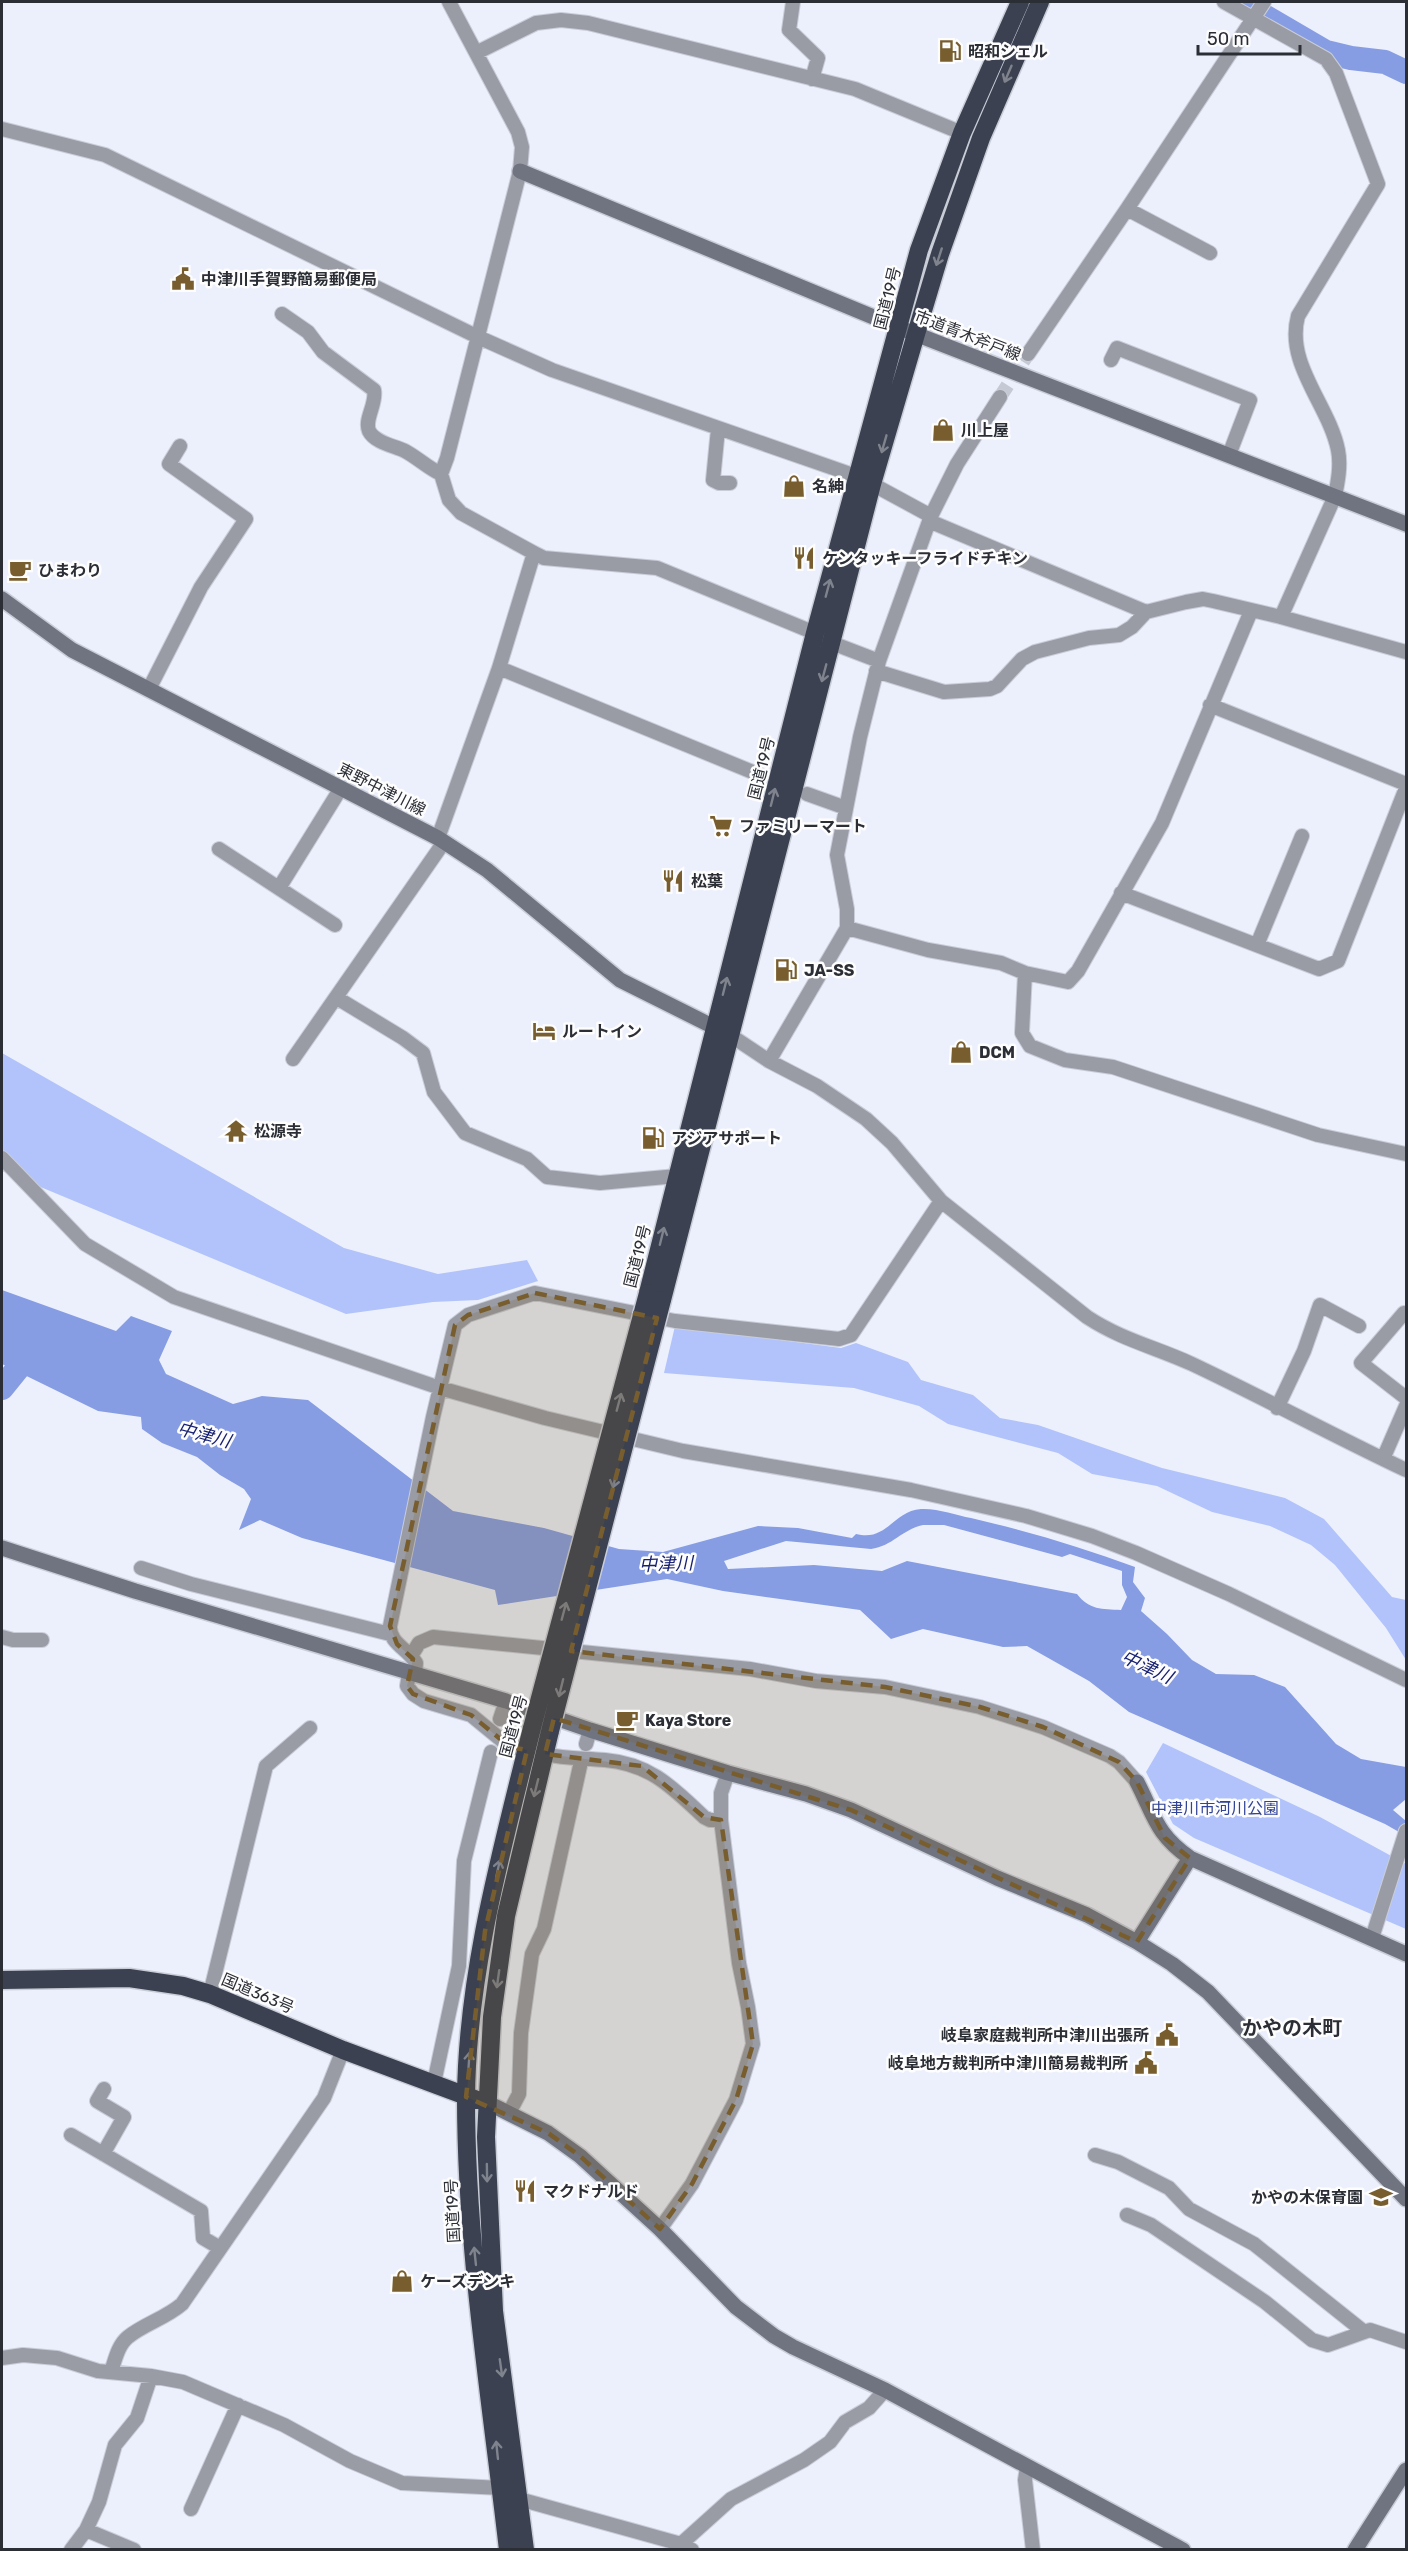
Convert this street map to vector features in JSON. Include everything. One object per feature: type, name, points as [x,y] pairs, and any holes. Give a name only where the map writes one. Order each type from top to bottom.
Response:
[{"type":"highway","name":"国道19号","points":[[908,331],[919,249],[962,133],[1020,2]]},
{"type":"highway","name":"国道19号","points":[[525,2550],[494,2311],[487,2179],[488,2103],[492,2017],[506,1916],[536,1752],[722,1031],[815,633],[864,480],[908,331],[940,254],[981,138],[1040,2]]},
{"type":"highway","name":"国道19号","points":[[655,1296],[677,1176],[722,1031],[832,643],[864,480]]},
{"type":"highway","name":"国道19号","points":[[508,2550],[472,2232],[466,2097],[472,2011],[485,1931],[504,1841],[536,1752]]},
{"type":"highway","name":"国道363号","points":[[2,1980],[129,1978],[158,1981],[210,1994],[344,2050],[466,2097],[488,2103]]},
{"type":"street","points":[[449,2],[478,52],[518,132],[522,147],[520,171],[441,474],[449,500],[461,513],[544,558],[657,568],[815,633]]},
{"type":"street","points":[[794,2],[789,30],[818,58],[812,79]]},
{"type":"street","points":[[1224,2],[1326,59],[1336,73],[1378,184],[1298,316],[1294,330],[1297,353],[1338,451],[1339,476],[1335,496],[1281,617]]},
{"type":"street","points":[[1028,354],[1264,2]]},
{"type":"street","points":[[478,52],[536,23],[561,20],[588,24],[855,89],[962,133]]},
{"type":"street","points":[[2,129],[105,155],[478,337],[552,370],[718,429],[833,466],[864,480],[930,519],[1146,612]]},
{"type":"street","name":"市道青木斧戸線","points":[[520,171],[908,331],[1407,524]]},
{"type":"street","points":[[1127,209],[1210,253]]},
{"type":"street","points":[[282,314],[309,332],[323,352],[374,390],[376,397],[369,424],[370,432],[441,474]]},
{"type":"street","points":[[1111,360],[1117,348],[1250,400],[1229,455]]},
{"type":"street","points":[[769,1061],[846,928],[847,909],[837,855],[877,666],[930,519],[957,464],[1000,397]]},
{"type":"street","points":[[718,429],[713,480],[719,483],[730,483]]},
{"type":"street","points":[[149,689],[201,587],[246,519],[169,464],[180,446]]},
{"type":"street","points":[[293,1059],[337,998],[441,840],[499,668],[534,553]]},
{"type":"street","name":"東野中津川線","points":[[2,600],[72,650],[441,840],[487,870],[620,980],[722,1031]]},
{"type":"street","points":[[832,643],[877,666],[944,692],[990,689],[997,686],[1022,659],[1035,652],[1089,638],[1119,635],[1132,627],[1146,612],[1203,600],[1281,617],[1407,652]]},
{"type":"street","points":[[846,928],[928,950],[1000,963],[1025,973],[1068,982],[1078,971],[1162,822],[1251,610]]},
{"type":"street","points":[[499,668],[760,775]]},
{"type":"street","points":[[1210,705],[1407,784]]},
{"type":"street","points":[[279,888],[341,788]]},
{"type":"street","points":[[1121,893],[1319,969],[1338,960],[1407,788]]},
{"type":"street","points":[[807,794],[846,808]]},
{"type":"street","points":[[1257,945],[1302,836]]},
{"type":"street","points":[[219,849],[335,925]]},
{"type":"street","points":[[1025,973],[1022,1033],[1030,1046],[1065,1060],[1113,1067],[1318,1135],[1407,1154]]},
{"type":"street","points":[[337,998],[403,1038],[423,1053],[434,1092],[465,1133],[527,1159],[547,1177],[600,1183],[677,1176]]},
{"type":"street","points":[[722,1031],[769,1061],[817,1086],[866,1119],[892,1143],[941,1201],[1087,1317],[1108,1331],[1190,1363],[1407,1470]]},
{"type":"street","points":[[2,1158],[85,1244],[174,1297],[440,1388],[545,1418],[683,1451],[911,1490],[1026,1516],[1136,1553],[1229,1594],[1407,1680]]},
{"type":"street","points":[[390,1630],[433,1417],[455,1325],[468,1315],[535,1293],[675,1322],[839,1339],[851,1335],[941,1201]]},
{"type":"street","points":[[1277,1407],[1304,1350],[1320,1305],[1359,1326]]},
{"type":"street","points":[[1404,1313],[1361,1364],[1407,1398]]},
{"type":"street","points":[[1383,1459],[1407,1406]]},
{"type":"street","points":[[2,1548],[135,1591],[506,1701],[588,1737],[806,1794],[851,1810],[997,1878],[1087,1915],[1172,1964],[1208,1992],[1407,2199]]},
{"type":"street","points":[[141,1568],[191,1584],[390,1630],[416,1663],[407,1686],[418,1697],[471,1714],[510,1747],[561,1758],[630,1764],[650,1771],[672,1786],[704,1817],[710,1820],[721,1820]]},
{"type":"street","points":[[2,1637],[13,1640],[42,1640]]},
{"type":"street","points":[[411,1656],[418,1642],[433,1638],[750,1669],[816,1681],[885,1687],[980,1707],[1043,1727],[1119,1762],[1137,1782],[1160,1831],[1172,1845],[1190,1858],[1407,1954]]},
{"type":"street","points":[[500,1719],[506,1701]]},
{"type":"street","points":[[210,1994],[266,1766],[310,1728]]},
{"type":"street","points":[[434,2083],[459,1966],[464,1861],[491,1752]]},
{"type":"street","points":[[509,2113],[519,2094],[521,2034],[532,1954],[544,1929],[580,1766]]},
{"type":"street","points":[[660,2229],[692,2184],[736,2100],[753,2044],[739,1963],[721,1820],[722,1792],[728,1773]]},
{"type":"street","points":[[1372,1938],[1407,1831]]},
{"type":"street","points":[[1137,1942],[1190,1858]]},
{"type":"street","points":[[111,2372],[117,2352],[127,2338],[173,2312],[182,2304],[324,2098],[344,2050]]},
{"type":"street","points":[[103,2154],[124,2117],[97,2101],[104,2088]]},
{"type":"street","points":[[488,2103],[548,2133],[580,2156],[660,2229],[753,2321],[793,2347],[885,2390],[1182,2550]]},
{"type":"street","points":[[71,2135],[201,2211],[203,2238],[220,2248]]},
{"type":"street","points":[[1095,2154],[1118,2162],[1169,2188],[1189,2209],[1254,2244],[1363,2331]]},
{"type":"street","points":[[1127,2215],[1151,2225],[1265,2302],[1312,2340],[1328,2345],[1363,2331],[1378,2331],[1407,2342]]},
{"type":"street","points":[[2,2358],[23,2355],[57,2358],[98,2372],[151,2376],[183,2382],[285,2425],[350,2461],[402,2483],[501,2488]]},
{"type":"street","points":[[71,2550],[86,2530],[99,2502],[115,2445],[137,2418],[151,2376]]},
{"type":"street","points":[[519,2499],[686,2548],[731,2499],[804,2460],[830,2442],[845,2422],[869,2408],[885,2390]]},
{"type":"street","points":[[190,2510],[238,2405]]},
{"type":"street","points":[[1027,2467],[1024,2480],[1033,2550]]},
{"type":"street","points":[[1355,2550],[1407,2470]]},
{"type":"street","points":[[86,2530],[134,2550]]},
{"type":"highlighted area","points":[[535,1293],[657,1318],[571,1651],[885,1687],[980,1707],[1043,1727],[1119,1762],[1137,1782],[1165,1838],[1190,1858],[1137,1942],[851,1810],[554,1718],[545,1754],[642,1766],[704,1817],[721,1820],[753,2044],[736,2100],[692,2184],[660,2229],[580,2156],[548,2133],[466,2097],[485,1931],[527,1750],[510,1747],[471,1715],[413,1694],[407,1686],[413,1659],[397,1644],[390,1626],[455,1325],[468,1315]]},
{"type":"green space","points":[[2,1053],[344,1248],[438,1274],[527,1260],[538,1281],[478,1300],[433,1302],[346,1314],[2,1171]]},
{"type":"green space","points":[[675,1326],[841,1348],[856,1343],[908,1362],[921,1380],[973,1395],[1000,1418],[1038,1425],[1162,1468],[1285,1498],[1324,1519],[1392,1597],[1406,1600],[1406,1660],[1386,1628],[1335,1565],[1311,1545],[1270,1526],[1212,1512],[1157,1486],[1092,1474],[1058,1453],[948,1424],[919,1406],[854,1388],[664,1373]]},
{"type":"green space","name":"中津川市河川公園","points":[[1163,1743],[1320,1817],[1406,1864],[1406,1929],[1194,1838],[1173,1824],[1146,1772]]},
{"type":"water","name":"中津川","points":[[2,1290],[116,1331],[131,1316],[172,1331],[159,1360],[166,1374],[233,1404],[262,1396],[308,1400],[453,1511],[544,1528],[619,1549],[663,1552],[758,1526],[798,1528],[852,1538],[856,1534],[875,1534],[911,1511],[927,1509],[1013,1528],[1094,1553],[1135,1567],[1133,1582],[1145,1598],[1141,1611],[1192,1660],[1216,1674],[1254,1675],[1285,1687],[1336,1744],[1361,1759],[1406,1767],[1406,1799],[1393,1810],[1406,1821],[1406,1836],[1385,1824],[1129,1712],[1089,1681],[1027,1646],[1003,1647],[923,1629],[891,1639],[860,1610],[723,1591],[667,1579],[498,1605],[495,1590],[302,1538],[260,1520],[239,1530],[251,1499],[244,1489],[220,1475],[197,1457],[162,1443],[142,1429],[141,1417],[98,1411],[2,1364]],"holes":[[[944,1525],[1062,1557],[1070,1554],[1122,1571],[1122,1585],[1127,1597],[1121,1610],[1102,1609],[1091,1606],[1077,1594],[907,1561],[882,1571],[814,1565],[728,1569],[724,1561],[786,1541],[871,1549],[885,1545],[915,1527]]]},
{"type":"waterway","points":[[1240,2],[1326,52],[1385,62],[1406,72]]},
{"type":"waterway","points":[[2,1388],[36,1346]]},
{"type":"tunnel","points":[[1000,397],[1028,354]]},
{"type":"place","name":"昭和シェル","points":[[950,51]]},
{"type":"place","name":"中津川手賀野簡易郵便局","points":[[183,279]]},
{"type":"place","name":"川上屋","points":[[943,430]]},
{"type":"place","name":"名紳","points":[[794,486]]},
{"type":"place","name":"ケンタッキーフライドチキン","points":[[804,558]]},
{"type":"place","name":"ひまわり","points":[[20,570]]},
{"type":"place","name":"ファミリーマート","points":[[721,826]]},
{"type":"place","name":"松葉","points":[[673,881]]},
{"type":"place","name":"JA-SS","points":[[786,970]]},
{"type":"place","name":"ルートイン","points":[[544,1031]]},
{"type":"place","name":"DCM","points":[[961,1052]]},
{"type":"place","name":"松源寺","points":[[236,1131]]},
{"type":"place","name":"アジアサポート","points":[[653,1138]]},
{"type":"place","name":"Kaya Store","points":[[627,1720]]},
{"type":"place","name":"岐阜家庭裁判所中津川出張所","points":[[1167,2035]]},
{"type":"place","name":"岐阜地方裁判所中津川簡易裁判所","points":[[1146,2063]]},
{"type":"place","name":"マクドナルド","points":[[525,2191]]},
{"type":"place","name":"かやの木保育園","points":[[1381,2197]]},
{"type":"place","name":"ケーズデンキ","points":[[402,2281]]},
{"type":"district","name":"かやの木町","points":[[1292,2028]]}]
